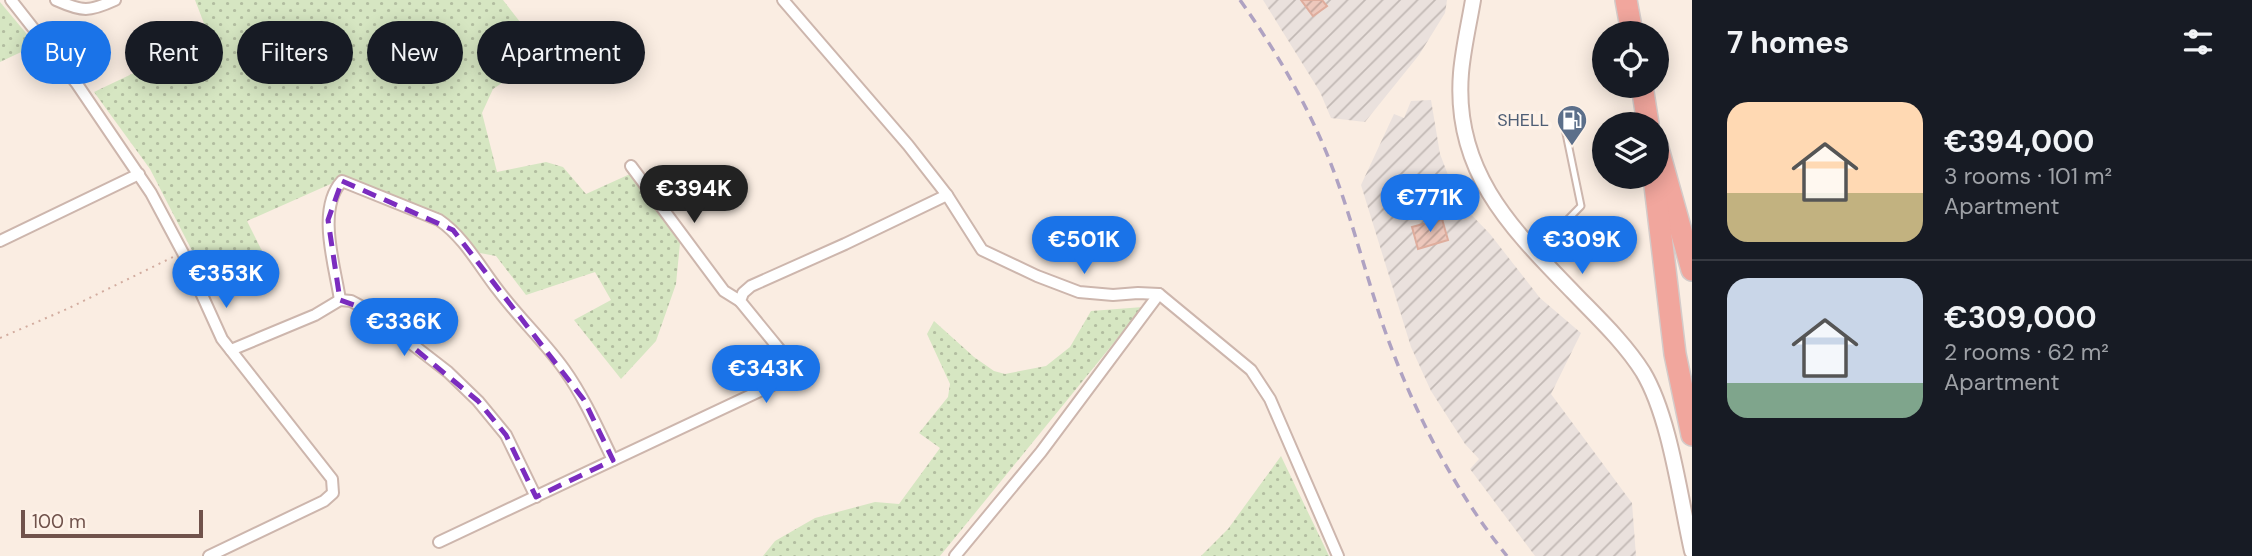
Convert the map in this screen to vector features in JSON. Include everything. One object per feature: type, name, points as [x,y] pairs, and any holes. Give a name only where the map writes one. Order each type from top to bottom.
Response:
[{"type":"highway","points":[[1626,0],[1630,21]]},
{"type":"highway","points":[[1669,188],[1692,270]]},
{"type":"highway","points":[[1655,189],[1675,354],[1692,435]]},
{"type":"street","points":[[11,0],[77,84],[139,174],[183,253],[222,339],[332,479],[333,492],[324,500],[209,556]]},
{"type":"street","points":[[56,0],[92,11],[116,0]]},
{"type":"street","points":[[783,0],[908,145],[947,195],[982,250],[1079,292],[1113,295],[1159,294],[1251,370],[1270,399],[1338,556]]},
{"type":"street","points":[[1473,0],[1461,75],[1465,125],[1471,151],[1493,201],[1535,253],[1611,332],[1644,374],[1663,419],[1692,551]]},
{"type":"street","points":[[439,542],[783,380],[788,363],[780,350],[740,301],[724,291],[631,166]]},
{"type":"street","points":[[0,241],[139,174]]},
{"type":"street","points":[[340,300],[328,220],[332,196],[342,181],[439,220],[453,230],[564,370],[584,400],[613,460]]},
{"type":"street","points":[[740,301],[743,293],[751,286],[947,195]]},
{"type":"street","points":[[955,556],[1041,452],[1159,294]]},
{"type":"street","points":[[231,351],[315,315],[340,300],[351,301],[368,310],[448,372],[478,401],[506,435],[536,497]]},
{"type":"lane","points":[[1535,253],[1581,206],[1563,119]]},
{"type":"path","points":[[0,338],[183,253]]},
{"type":"highlighted area","points":[[342,181],[453,230],[584,400],[613,460],[536,497],[506,435],[478,401],[368,310],[340,300],[328,220]]},
{"type":"shaded area","points":[[1263,0],[1447,0],[1445,13],[1419,55],[1365,122],[1331,118],[1320,92]]},
{"type":"shaded area","points":[[1431,100],[1440,154],[1458,201],[1490,234],[1540,298],[1581,333],[1551,394],[1632,503],[1636,556],[1535,556],[1470,469],[1479,459],[1465,444],[1431,391],[1411,347],[1361,185],[1394,114],[1404,118],[1411,101]]},
{"type":"green space","points":[[195,0],[503,0],[519,21],[477,21],[477,84],[500,84],[493,89],[482,113],[497,172],[546,162],[563,167],[586,194],[630,174],[680,243],[676,284],[656,341],[621,379],[574,320],[611,300],[595,272],[526,295],[496,256],[480,253],[444,218],[344,178],[247,221],[262,251],[204,274],[150,169],[94,92],[125,77],[125,84],[223,84],[223,21],[203,21]]},
{"type":"green space","points":[[0,2],[21,27],[21,52],[0,62]]},
{"type":"green space","points":[[1143,307],[940,556],[763,556],[775,541],[815,518],[875,502],[899,504],[940,448],[919,433],[948,397],[950,384],[927,334],[934,321],[974,357],[994,371],[1005,374],[1046,366],[1070,347],[1091,311]]},
{"type":"green space","points":[[1281,456],[1329,556],[1201,556],[1228,529]]},
{"type":"building","points":[[1301,0],[1322,0],[1327,6],[1313,16]]},
{"type":"building","points":[[1442,219],[1448,240],[1418,249],[1412,227]]},
{"type":"railway","points":[[1240,0],[1285,69],[1322,142],[1348,211],[1395,359],[1421,419],[1469,504],[1507,556]]},
{"type":"place","name":"SHELL","points":[[1572,147]]}]
